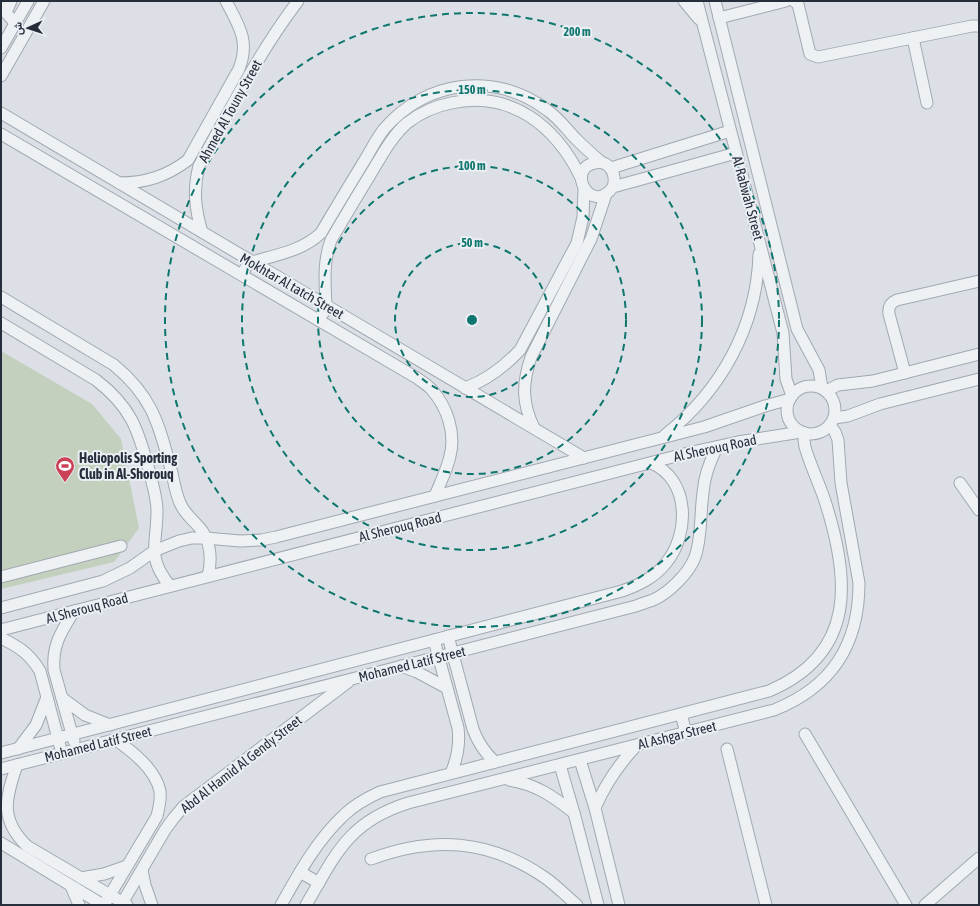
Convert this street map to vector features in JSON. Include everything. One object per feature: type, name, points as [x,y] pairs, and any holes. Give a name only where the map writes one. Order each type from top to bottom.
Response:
[{"type":"street","points":[[11,1],[3,9],[15,23]]},
{"type":"street","points":[[1,48],[28,1]]},
{"type":"street","points":[[1,76],[44,1]]},
{"type":"street","name":"Ahmed Al Touny Street","points":[[118,183],[141,182],[162,176],[176,169],[188,160],[241,64],[244,48],[243,36],[240,26],[226,1]]},
{"type":"street","name":"Ahmed Al Touny Street","points":[[202,232],[198,219],[195,199],[196,179],[199,166],[275,32],[298,1]]},
{"type":"street","points":[[684,1],[703,23]]},
{"type":"street","name":"Al Rabwah Street","points":[[697,1],[783,333],[786,359],[786,380],[791,397]]},
{"type":"street","name":"Al Rabwah Street","points":[[714,1],[798,329],[819,370],[824,390]]},
{"type":"street","points":[[719,18],[786,1]]},
{"type":"street","points":[[794,1],[798,4],[810,54],[815,57],[972,26],[979,26]]},
{"type":"street","points":[[913,38],[927,103]]},
{"type":"street","points":[[715,70],[731,66]]},
{"type":"street","points":[[231,83],[242,90]]},
{"type":"street","points":[[243,275],[244,270],[252,262],[302,247],[321,233],[383,130],[399,114],[418,100],[439,91],[461,86],[484,86],[507,90],[528,98],[548,110],[565,126],[588,151],[606,165],[614,174],[615,180],[609,191],[591,239],[530,357],[526,371],[524,401],[534,428]]},
{"type":"street","points":[[318,320],[324,312],[326,305],[325,261],[327,250],[390,142],[407,123],[424,112],[442,105],[462,100],[494,102],[520,110],[537,120],[552,134],[568,155],[581,178],[584,190],[583,217],[576,243],[520,350],[511,360],[495,373],[478,383],[465,388]]},
{"type":"street","name":"Mokhtar Al tatch Street","points":[[1,114],[584,458]]},
{"type":"street","points":[[581,178],[582,173],[590,164],[606,165],[730,131]]},
{"type":"street","name":"Mokhtar Al tatch Street","points":[[1,134],[407,372],[431,389],[442,403],[449,419],[452,437],[451,454],[446,471],[435,496]]},
{"type":"street","points":[[584,190],[594,196],[600,196],[609,191],[736,153]]},
{"type":"street","points":[[157,225],[165,211]]},
{"type":"street","points":[[660,438],[694,409],[709,392],[734,354],[743,333],[756,289],[759,266],[759,244]]},
{"type":"street","points":[[906,373],[888,310],[893,302],[979,281]]},
{"type":"street","points":[[1,297],[114,365],[138,388],[156,417],[180,503],[185,512],[199,527],[206,538],[211,561],[208,576]]},
{"type":"street","points":[[1,323],[96,380],[108,389],[127,411],[140,437],[156,495],[157,510],[154,551],[157,566],[170,586]]},
{"type":"street","points":[[783,333],[798,329]]},
{"type":"street","points":[[824,390],[838,385],[864,382],[906,373],[979,354]]},
{"type":"street","points":[[407,372],[416,359]]},
{"type":"street","points":[[832,421],[880,404],[979,379]]},
{"type":"street","points":[[809,386],[816,386],[824,390],[831,396],[835,403],[836,410],[832,421],[825,430],[819,433],[803,433],[792,424],[789,418],[788,405],[791,397],[802,388],[809,386]]},
{"type":"street","name":"Al Sherouq Road","points":[[1,608],[103,581],[130,568],[154,551],[179,541],[192,538],[240,541],[261,540],[297,532],[710,425],[791,397]]},
{"type":"street","name":"Al Ashgar Street","points":[[306,905],[343,844],[356,830],[372,818],[390,809],[408,803],[774,710],[789,704],[812,690],[828,675],[838,662],[846,647],[857,616],[859,600],[859,583],[841,483],[838,440],[832,421]]},
{"type":"street","name":"Al Sherouq Road","points":[[1,630],[651,463],[738,442],[803,433]]},
{"type":"street","name":"Al Ashgar Street","points":[[281,905],[316,846],[330,829],[344,814],[361,802],[380,792],[769,691],[787,684],[803,673],[817,659],[828,643],[836,625],[841,606],[842,586],[834,536],[824,498],[805,447],[803,433]]},
{"type":"street","name":"Mohamed Latif Street","points":[[1,769],[636,606],[654,600],[671,589],[684,574],[695,557],[699,535],[704,481],[711,458],[717,447]]},
{"type":"street","name":"Mohamed Latif Street","points":[[1,753],[622,591],[639,585],[654,576],[666,563],[676,547],[681,530],[682,512],[680,495],[673,480],[663,469],[651,463]]},
{"type":"street","points":[[960,483],[979,510]]},
{"type":"street","points":[[1,577],[120,546]]},
{"type":"street","points":[[74,612],[60,634],[55,646],[53,658],[54,670],[76,750]]},
{"type":"street","points":[[448,636],[473,729],[478,742],[495,762]]},
{"type":"street","points":[[1,638],[25,652],[34,660],[40,671],[62,753]]},
{"type":"street","points":[[434,640],[458,728],[458,751],[451,773]]},
{"type":"street","points":[[401,666],[417,672],[447,688]]},
{"type":"street","name":"Abd Al Hamid Al Gendy Street","points":[[123,904],[173,819],[183,808],[352,679]]},
{"type":"street","points":[[18,749],[36,725],[47,697]]},
{"type":"street","points":[[62,698],[84,714],[110,725]]},
{"type":"street","points":[[681,714],[686,733]]},
{"type":"street","points":[[805,734],[906,905]]},
{"type":"street","name":"Abd Al Hamid Al Gendy Street","points":[[103,905],[157,816],[160,804],[160,792],[156,780],[148,769],[128,748],[116,740]]},
{"type":"street","points":[[595,808],[612,774],[624,758],[637,746]]},
{"type":"street","points":[[727,749],[766,905]]},
{"type":"street","points":[[580,760],[595,808],[620,905]]},
{"type":"street","points":[[17,765],[5,804],[6,816],[10,828],[17,838],[27,846],[123,904]]},
{"type":"street","points":[[560,765],[598,905]]},
{"type":"street","points":[[504,779],[524,782],[542,790],[574,813]]},
{"type":"street","points":[[1,843],[103,905]]},
{"type":"street","points":[[371,859],[392,851],[415,846],[438,844],[461,845],[483,849],[526,865],[545,878],[577,905]]},
{"type":"street","points":[[925,905],[979,858]]},
{"type":"street","points":[[81,878],[104,874],[127,866]]},
{"type":"street","points":[[142,870],[145,885],[152,905]]},
{"type":"street","points":[[300,872],[319,883]]},
{"type":"street","points":[[71,886],[79,905]]},
{"type":"green space","name":"Heliopolis Sporting Club in Al-Shorouq","points":[[1,351],[92,404],[121,439],[139,528],[114,562],[1,589]]},
{"type":"place","name":"Heliopolis Sporting Club in Al-Shorouq","points":[[65,483]]}]
